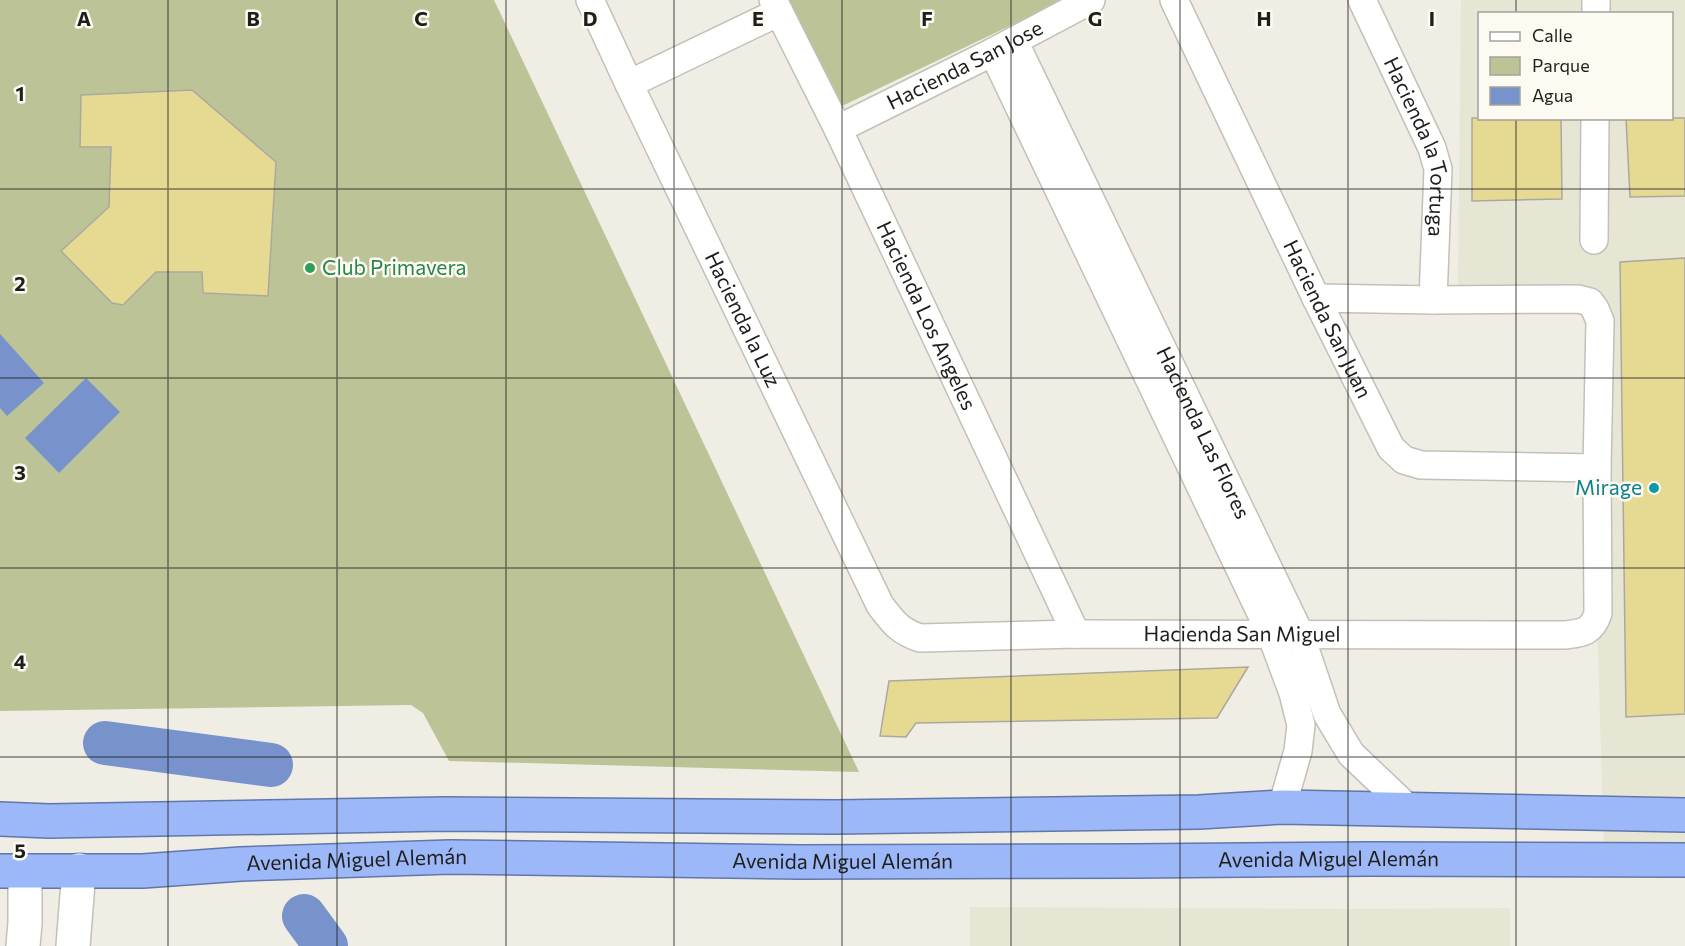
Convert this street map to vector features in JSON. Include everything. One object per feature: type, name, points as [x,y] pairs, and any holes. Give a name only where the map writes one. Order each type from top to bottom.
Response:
[{"type":"highway","name":"Avenida Miguel Alemán","points":[[0,819],[446,814],[835,817],[1199,812],[1282,807],[1685,815]]},
{"type":"highway","name":"Avenida Miguel Alemán","points":[[12,871],[143,871],[240,864],[450,857],[800,862],[1685,860]]},
{"type":"street","name":"Hacienda la Luz","points":[[590,0],[880,605],[893,623],[906,633]]},
{"type":"street","name":"Hacienda San Jose","points":[[838,129],[1004,47],[1090,0]]},
{"type":"street","name":"Hacienda San Juan","points":[[1174,0],[1316,298],[1391,448],[1404,460],[1421,465],[1597,468]]},
{"type":"street","name":"Hacienda la Tortuga","points":[[1362,0],[1432,148],[1438,169],[1433,300]]},
{"type":"street","points":[[629,84],[776,6]]},
{"type":"street","name":"Hacienda Los Angeles","points":[[776,6],[838,129],[1076,634]]},
{"type":"street","name":"Hacienda Las Flores","points":[[1004,47],[1284,666],[1301,725],[1298,751],[1282,807]]},
{"type":"street","name":"Hacienda Las Flores","points":[[1004,47],[1300,634],[1327,714],[1351,754],[1409,809]]},
{"type":"street","points":[[1594,240],[1595,120]]},
{"type":"street","points":[[1316,298],[1578,299],[1590,302],[1600,321],[1597,468]]},
{"type":"street","name":"Hacienda San Miguel","points":[[906,633],[920,638],[1076,634],[1577,634],[1588,630],[1595,622],[1598,613],[1597,468]]},
{"type":"street","points":[[73,946],[79,870]]},
{"type":"street","points":[[12,871],[26,923],[23,946]]},
{"type":"shaded area","points":[[1461,0],[1685,0],[1685,847],[1604,848],[1587,289],[1458,286]]},
{"type":"shaded area","points":[[970,907],[1510,908],[1510,946],[970,946]]},
{"type":"green space","name":"Club Primavera","points":[[0,0],[494,0],[859,772],[449,761],[423,713],[411,705],[0,711]]},
{"type":"green space","points":[[784,0],[1064,0],[840,107]]},
{"type":"water","points":[[0,334],[44,383],[7,416],[0,408]]},
{"type":"water","points":[[86,378],[120,412],[59,473],[25,438]]},
{"type":"building","points":[[192,90],[276,162],[268,296],[203,293],[202,272],[156,272],[123,305],[112,303],[61,251],[109,207],[111,147],[80,147],[81,95]]},
{"type":"building","points":[[1472,118],[1478,118],[1478,120],[1561,120],[1562,199],[1472,201]]},
{"type":"building","points":[[1685,118],[1685,196],[1630,197],[1626,120]]},
{"type":"building","name":"Mirage","points":[[1685,258],[1685,714],[1626,717],[1620,262]]},
{"type":"building","points":[[1248,667],[1217,718],[916,723],[906,737],[880,736],[889,681]]},
{"type":"waterway","points":[[105,743],[271,765]]},
{"type":"waterway","points":[[304,916],[326,946]]},
{"type":"place","name":"Club Primavera","points":[[310,268]]},
{"type":"place","name":"Mirage","points":[[1654,488]]}]
